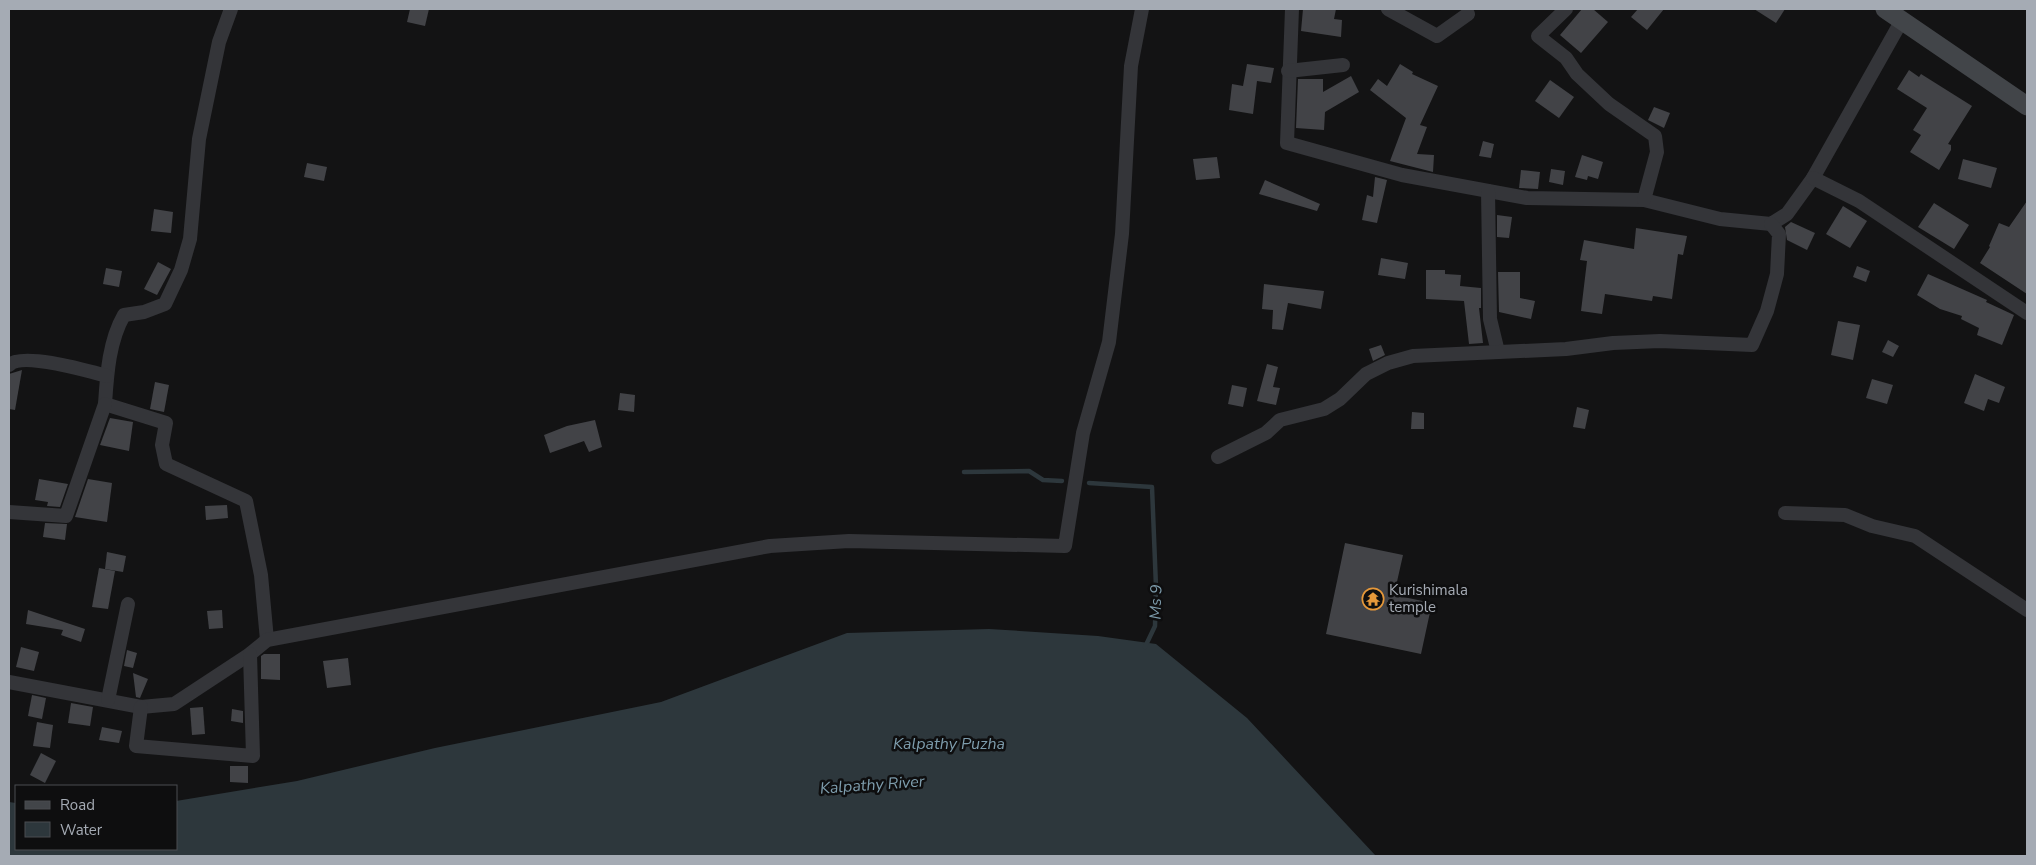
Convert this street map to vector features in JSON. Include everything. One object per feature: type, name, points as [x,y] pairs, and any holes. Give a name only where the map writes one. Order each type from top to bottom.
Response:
[{"type":"main road","points":[[1886,9],[2027,106]]},
{"type":"street","points":[[9,512],[66,516],[105,404],[107,376],[117,328],[124,315],[144,312],[165,304],[181,270],[190,239],[199,139],[218,42],[231,9]]},
{"type":"street","points":[[9,682],[141,707],[174,704],[250,654],[267,640],[770,546],[850,541],[1065,546],[1083,433],[1109,342],[1122,234],[1131,66],[1142,9]]},
{"type":"street","points":[[1292,9],[1288,71],[1287,143],[1402,175],[1527,198],[1644,200],[1720,219],[1770,224],[1787,214],[1813,178],[1902,20]]},
{"type":"street","points":[[1388,9],[1437,36],[1467,11]]},
{"type":"street","points":[[1566,9],[1538,36],[1566,58],[1577,74],[1609,104],[1655,136],[1657,152],[1644,200]]},
{"type":"street","points":[[1288,71],[1343,65]]},
{"type":"street","points":[[1813,178],[1860,201],[2027,313]]},
{"type":"street","points":[[1488,191],[1490,319],[1498,352]]},
{"type":"street","points":[[1218,457],[1266,433],[1280,420],[1324,409],[1340,399],[1366,374],[1388,363],[1413,356],[1660,341],[1752,345],[1767,311],[1777,274],[1779,234],[1770,224]]},
{"type":"street","points":[[9,364],[14,361],[28,360],[107,376]]},
{"type":"street","points":[[105,404],[166,423],[162,445],[166,464],[246,501],[261,575],[267,640]]},
{"type":"street","points":[[1785,513],[1845,515],[1872,526],[1915,536],[2027,610]]},
{"type":"street","points":[[108,700],[128,604]]},
{"type":"street","points":[[141,707],[136,746],[253,756],[250,654]]},
{"type":"water","name":"Kalpathy Puzha","points":[[989,629],[1098,636],[1156,644],[1247,718],[1376,856],[9,856],[9,802],[15,803],[15,850],[178,850],[178,801],[297,781],[435,748],[661,702],[847,633]]},
{"type":"building","points":[[410,9],[429,9],[425,26],[407,22]]},
{"type":"building","points":[[1303,9],[1336,9],[1334,19],[1342,20],[1341,37],[1301,31]]},
{"type":"building","points":[[1582,9],[1593,9],[1608,22],[1581,53],[1560,35]]},
{"type":"building","points":[[1638,9],[1664,9],[1647,30],[1631,17]]},
{"type":"building","points":[[1754,9],[1785,9],[1776,23]]},
{"type":"building","points":[[1247,64],[1274,68],[1271,83],[1257,81],[1253,114],[1229,110],[1232,84],[1243,86]]},
{"type":"building","points":[[1400,64],[1413,72],[1412,74],[1438,86],[1420,125],[1427,127],[1417,154],[1434,155],[1433,172],[1390,161],[1406,118],[1370,90],[1378,79],[1387,86]]},
{"type":"building","points":[[1909,70],[1919,77],[1921,74],[1972,106],[1948,144],[1951,145],[1951,150],[1939,170],[1910,152],[1921,135],[1913,130],[1927,108],[1897,89]]},
{"type":"building","points":[[1351,76],[1359,92],[1325,112],[1324,130],[1296,128],[1298,79],[1323,79],[1323,92]]},
{"type":"building","points":[[1550,80],[1574,97],[1559,118],[1535,101]]},
{"type":"building","points":[[1654,107],[1670,113],[1664,128],[1648,120]]},
{"type":"building","points":[[1483,141],[1494,144],[1491,158],[1479,156]]},
{"type":"building","points":[[1582,155],[1603,162],[1598,179],[1588,176],[1587,180],[1575,177]]},
{"type":"building","points":[[1217,157],[1220,178],[1196,180],[1193,159]]},
{"type":"building","points":[[1963,159],[1997,168],[1991,188],[1958,179]]},
{"type":"building","points":[[307,163],[327,167],[324,181],[304,177]]},
{"type":"building","points":[[1551,169],[1565,171],[1563,185],[1549,182]]},
{"type":"building","points":[[1521,170],[1540,172],[1538,189],[1519,188]]},
{"type":"building","points":[[1375,177],[1387,180],[1377,223],[1362,220],[1367,195],[1373,197]]},
{"type":"building","points":[[1265,180],[1320,204],[1317,211],[1259,194]]},
{"type":"building","points":[[2027,201],[2027,294],[1980,263],[1990,247],[1999,223],[2009,227]]},
{"type":"building","points":[[1934,203],[1969,225],[1954,249],[1918,227]]},
{"type":"building","points":[[1843,206],[1867,221],[1850,248],[1826,234]]},
{"type":"building","points":[[154,209],[173,212],[171,233],[151,231]]},
{"type":"building","points":[[1497,215],[1512,217],[1509,238],[1497,237]]},
{"type":"building","points":[[1791,222],[1815,233],[1807,250],[1787,240],[1785,227]]},
{"type":"building","points":[[1636,228],[1687,236],[1683,255],[1678,254],[1672,299],[1653,296],[1652,301],[1605,294],[1602,314],[1581,311],[1587,261],[1580,260],[1584,240],[1634,249]]},
{"type":"building","points":[[1381,258],[1408,263],[1405,279],[1378,275]]},
{"type":"building","points":[[158,262],[171,269],[157,295],[144,289]]},
{"type":"building","points":[[1857,266],[1870,271],[1866,282],[1853,277]]},
{"type":"building","points":[[106,268],[122,271],[119,287],[103,284]]},
{"type":"building","points":[[1426,270],[1445,270],[1445,274],[1461,275],[1460,286],[1481,288],[1481,308],[1479,308],[1483,343],[1469,344],[1464,301],[1426,299]]},
{"type":"building","points":[[1498,272],[1520,272],[1520,298],[1535,301],[1531,319],[1499,312]]},
{"type":"building","points":[[1928,274],[1987,300],[1986,302],[2014,315],[2002,345],[1977,335],[1979,328],[1961,319],[1962,316],[1940,309],[1917,295]]},
{"type":"building","points":[[1264,284],[1324,291],[1321,309],[1288,303],[1283,330],[1272,329],[1273,310],[1262,309]]},
{"type":"building","points":[[1838,321],[1860,325],[1853,360],[1831,355]]},
{"type":"building","points":[[1888,340],[1899,346],[1893,357],[1882,352]]},
{"type":"building","points":[[1381,345],[1385,355],[1373,361],[1369,349]]},
{"type":"building","points":[[1267,364],[1278,367],[1273,387],[1280,388],[1276,405],[1257,401]]},
{"type":"building","points":[[22,370],[15,410],[9,409],[9,374]]},
{"type":"building","points":[[1975,374],[2005,387],[1999,403],[1988,399],[1984,411],[1964,403]]},
{"type":"building","points":[[1872,379],[1893,385],[1887,404],[1866,398]]},
{"type":"building","points":[[155,382],[169,385],[164,412],[150,409]]},
{"type":"building","points":[[1232,385],[1247,388],[1243,407],[1228,404]]},
{"type":"building","points":[[620,393],[635,395],[634,412],[618,410]]},
{"type":"building","points":[[1577,407],[1589,410],[1585,429],[1573,427]]},
{"type":"building","points":[[1412,412],[1424,413],[1424,429],[1411,429]]},
{"type":"building","points":[[110,418],[133,422],[129,451],[100,445]]},
{"type":"building","points":[[595,420],[602,447],[589,452],[584,441],[550,453],[544,435],[567,426]]},
{"type":"building","points":[[39,479],[68,484],[60,507],[47,506],[48,502],[35,500]]},
{"type":"building","points":[[88,479],[112,483],[107,522],[75,517]]},
{"type":"building","points":[[227,505],[228,518],[206,520],[205,506]]},
{"type":"building","points":[[45,523],[67,524],[65,540],[43,537]]},
{"type":"building","name":"Kurishimala temple","points":[[1345,543],[1403,555],[1394,595],[1432,603],[1421,654],[1326,634]]},
{"type":"building","points":[[107,552],[126,556],[123,572],[105,569]]},
{"type":"building","points":[[99,568],[115,571],[108,609],[92,607]]},
{"type":"building","points":[[28,610],[85,629],[81,642],[61,635],[63,630],[26,624]]},
{"type":"building","points":[[222,610],[223,628],[209,629],[207,611]]},
{"type":"building","points":[[21,647],[39,652],[34,671],[16,667]]},
{"type":"building","points":[[127,650],[137,653],[133,668],[124,666]]},
{"type":"building","points":[[264,654],[280,654],[280,680],[261,679],[261,656]]},
{"type":"building","points":[[348,658],[351,685],[327,688],[323,661]]},
{"type":"building","points":[[133,673],[148,679],[140,698],[136,697]]},
{"type":"building","points":[[32,695],[46,698],[42,719],[28,716]]},
{"type":"building","points":[[71,703],[93,707],[90,726],[68,723]]},
{"type":"building","points":[[203,707],[205,734],[192,735],[190,708]]},
{"type":"building","points":[[232,709],[243,711],[243,723],[231,721]]},
{"type":"building","points":[[37,722],[53,725],[50,748],[33,746]]},
{"type":"building","points":[[102,727],[122,731],[119,743],[99,740]]},
{"type":"building","points":[[41,753],[56,761],[45,783],[30,775]]},
{"type":"building","points":[[230,766],[248,766],[248,783],[230,782]]},
{"type":"waterway","name":"Ms 9","points":[[964,472],[1029,471],[1043,480],[1062,481]]},
{"type":"waterway","name":"Ms 9","points":[[1089,483],[1152,487],[1156,587],[1155,626],[1145,647]]},
{"type":"place","name":"Kurishimala temple","points":[[1373,599]]},
{"type":"water label","name":"Kalpathy River","points":[[872,784]]}]
